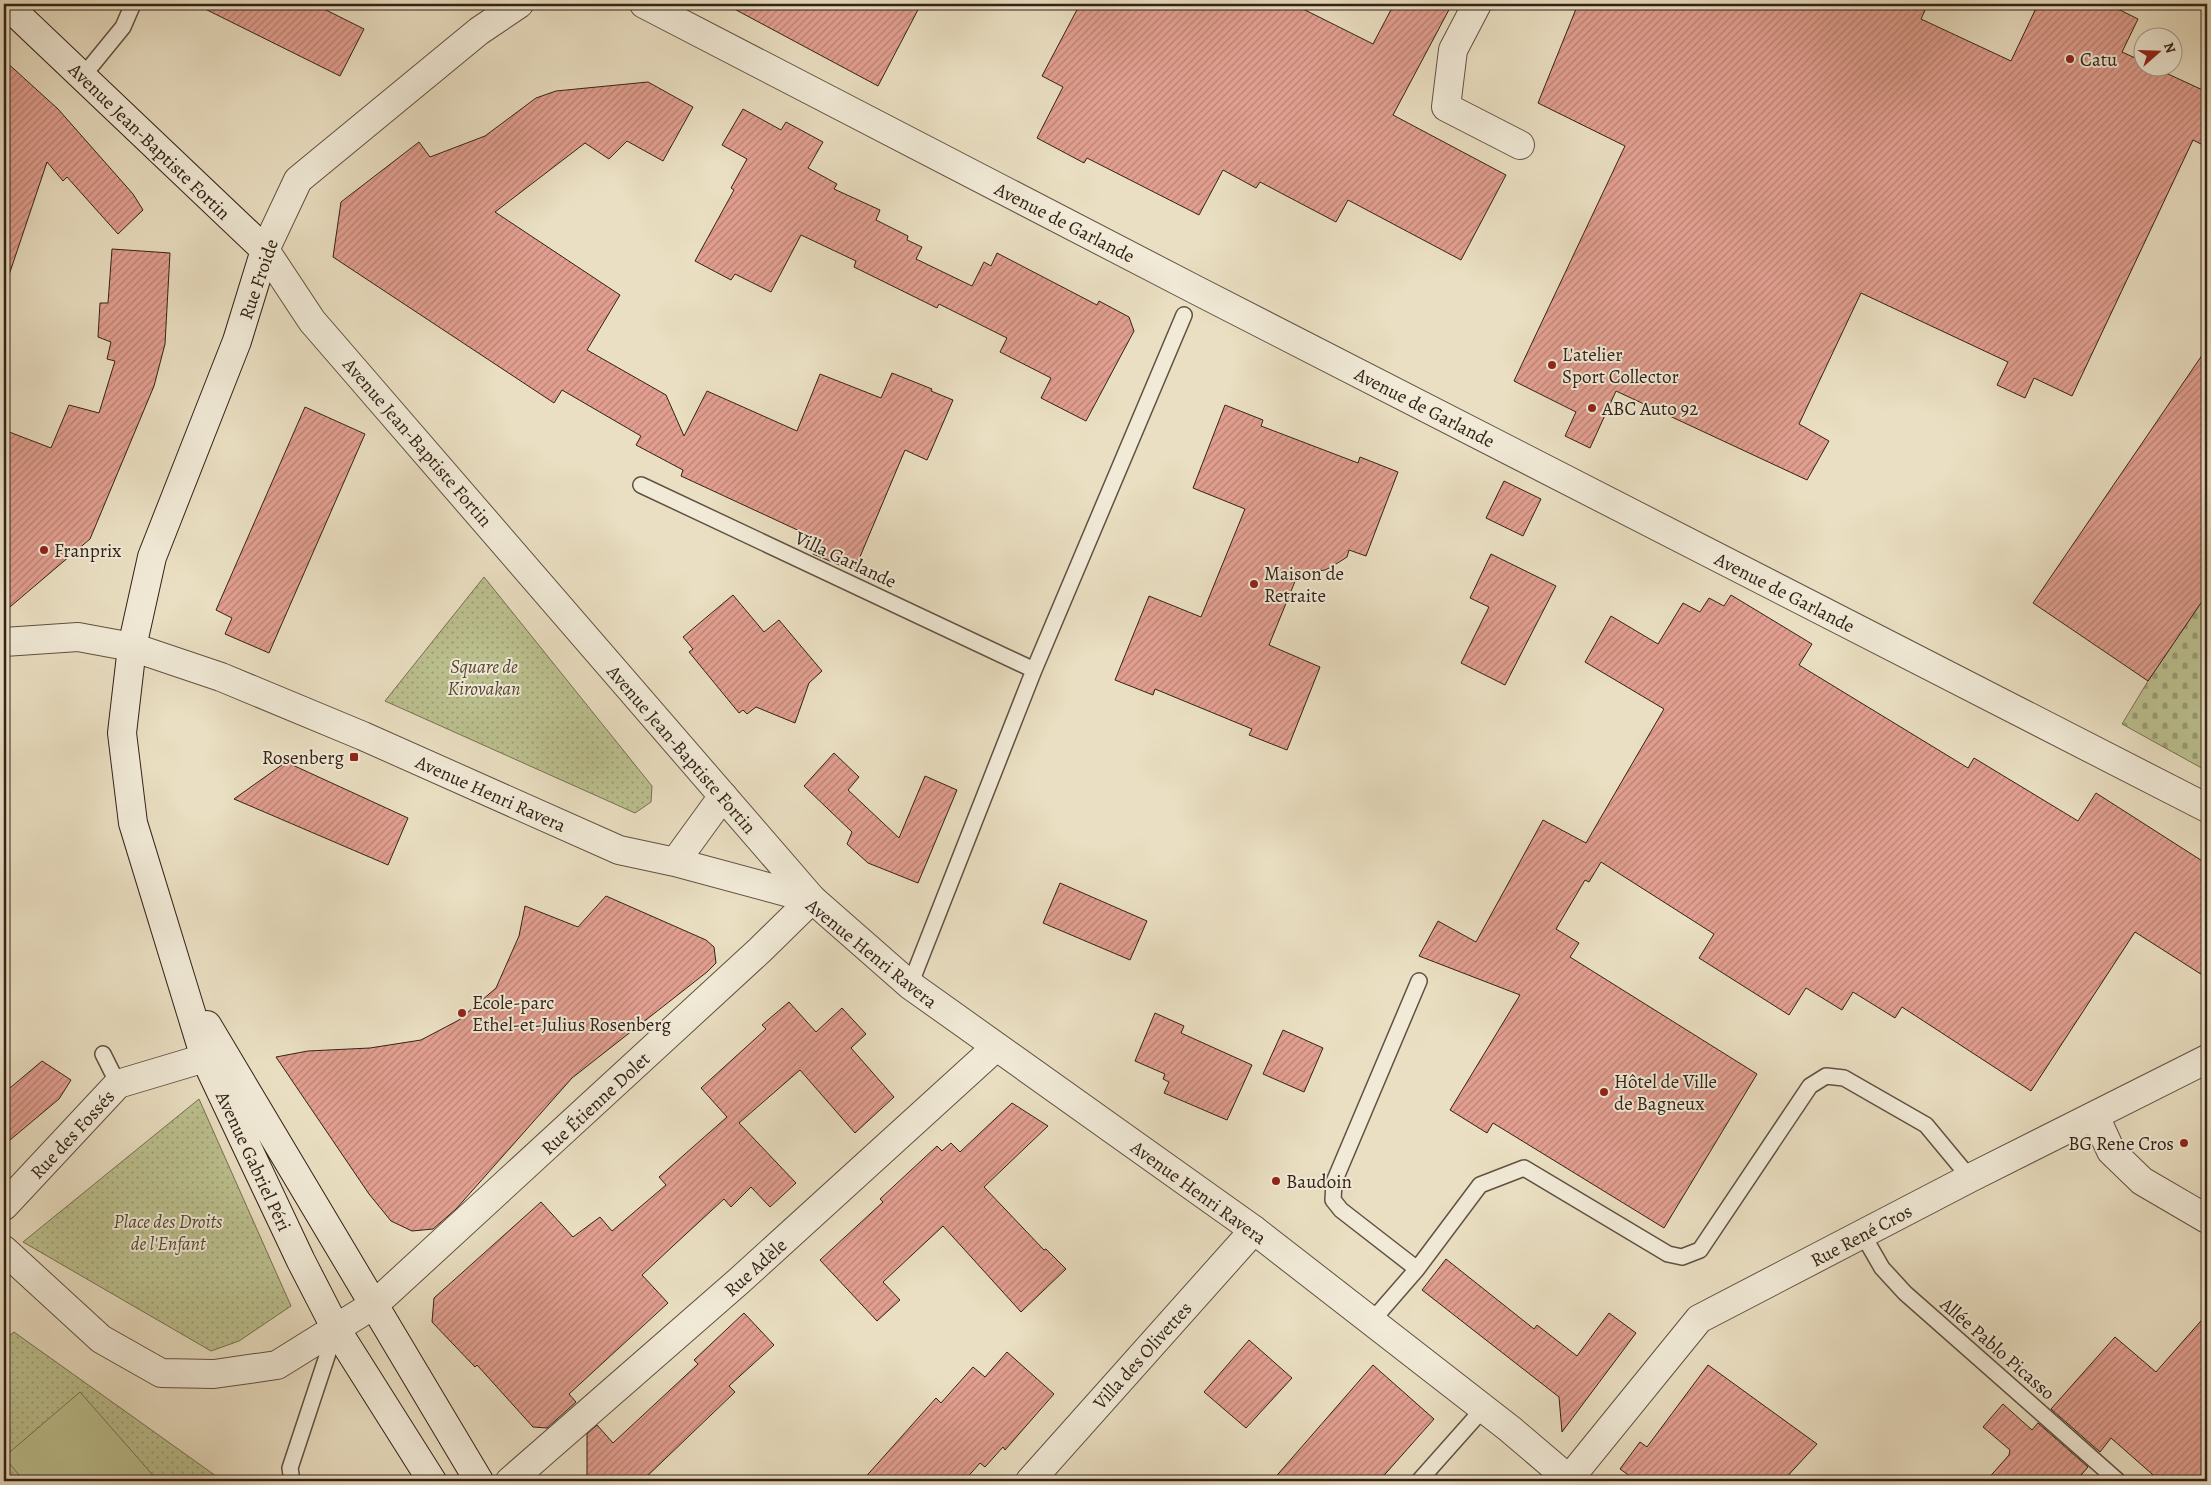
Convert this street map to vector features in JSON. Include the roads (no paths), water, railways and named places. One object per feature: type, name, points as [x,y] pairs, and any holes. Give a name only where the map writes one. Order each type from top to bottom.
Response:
[{"type":"street","name":"Avenue Jean-Baptiste Fortin","points":[[6,4],[264,250],[312,321],[812,899]]},
{"type":"street","name":"Rue Froide","points":[[132,647],[152,556],[237,341],[264,250],[298,180],[479,31],[519,4]]},
{"type":"street","name":"Avenue de Garlande","points":[[644,4],[1196,290],[2207,808]]},
{"type":"street","points":[[1477,4],[1453,50],[1446,107],[1520,145]]},
{"type":"street","name":"Avenue Henri Ravera","points":[[4,642],[78,637],[132,647],[221,677],[363,736],[619,850],[675,862],[812,899],[910,985],[1254,1230],[1483,1409],[1570,1480]]},
{"type":"street","name":"Avenue Gabriel Péri","points":[[132,647],[122,733],[133,823],[205,1058],[301,1261],[336,1329],[432,1481]]},
{"type":"street","points":[[675,862],[723,796]]},
{"type":"street","name":"Rue Étienne Dolet","points":[[375,1304],[753,957],[812,899]]},
{"type":"street","name":"Avenue Gabriel Péri","points":[[184,987],[479,1481]]},
{"type":"street","name":"Rue Adèle","points":[[525,1476],[996,1048]]},
{"type":"street","name":"Rue des Fossés","points":[[4,1206],[118,1084],[205,1058]]},
{"type":"street","name":"Rue René Cros","points":[[1570,1480],[1699,1319],[1970,1178],[2207,1059]]},
{"type":"street","points":[[2095,1116],[2111,1151],[2142,1181],[2207,1219]]},
{"type":"street","name":"Villa des Olivettes","points":[[1030,1481],[1254,1230]]},
{"type":"street","points":[[4,1250],[101,1339],[161,1373],[214,1374],[277,1365],[375,1304]]},
{"type":"lane","points":[[83,76],[123,26],[132,4]]},
{"type":"lane","points":[[910,985],[1034,670],[1184,315]]},
{"type":"lane","name":"Villa Garlande","points":[[641,484],[1034,670]]},
{"type":"lane","points":[[1417,1269],[1341,1210],[1332,1200],[1334,1182],[1419,981]]},
{"type":"lane","points":[[103,1054],[118,1084]]},
{"type":"lane","points":[[1371,1322],[1417,1269],[1480,1185],[1524,1168],[1668,1254],[1682,1257],[1700,1250],[1810,1086],[1826,1076],[1844,1078],[1926,1125],[1970,1178]]},
{"type":"lane","name":"Allée Pablo Picasso","points":[[1862,1235],[1882,1268],[1905,1293],[2118,1481]]},
{"type":"lane","points":[[292,1481],[290,1468],[336,1329]]},
{"type":"lane","points":[[1419,1481],[1483,1409]]},
{"type":"place","name":"Catu","points":[[2070,59]]},
{"type":"place","name":"L'atelier Sport Collector","points":[[1552,365]]},
{"type":"place","name":"ABC Auto 92","points":[[1592,408]]},
{"type":"place","name":"Franprix","points":[[44,550]]},
{"type":"place","name":"Maison de Retraite","points":[[1254,584]]},
{"type":"place","name":"Rosenberg","points":[[354,757]]},
{"type":"place","name":"Ecole-parc Ethel-et-Julius Rosenberg","points":[[462,1013]]},
{"type":"place","name":"Hôtel de Ville de Bagneux","points":[[1604,1092]]},
{"type":"place","name":"BG Rene Cros","points":[[2184,1143]]},
{"type":"place","name":"Baudoin","points":[[1276,1181]]},
{"type":"park label","name":"Square de Kirovakan","points":[[484,677]]},
{"type":"park label","name":"Place des Droits de l'Enfant","points":[[168,1232]]}]
